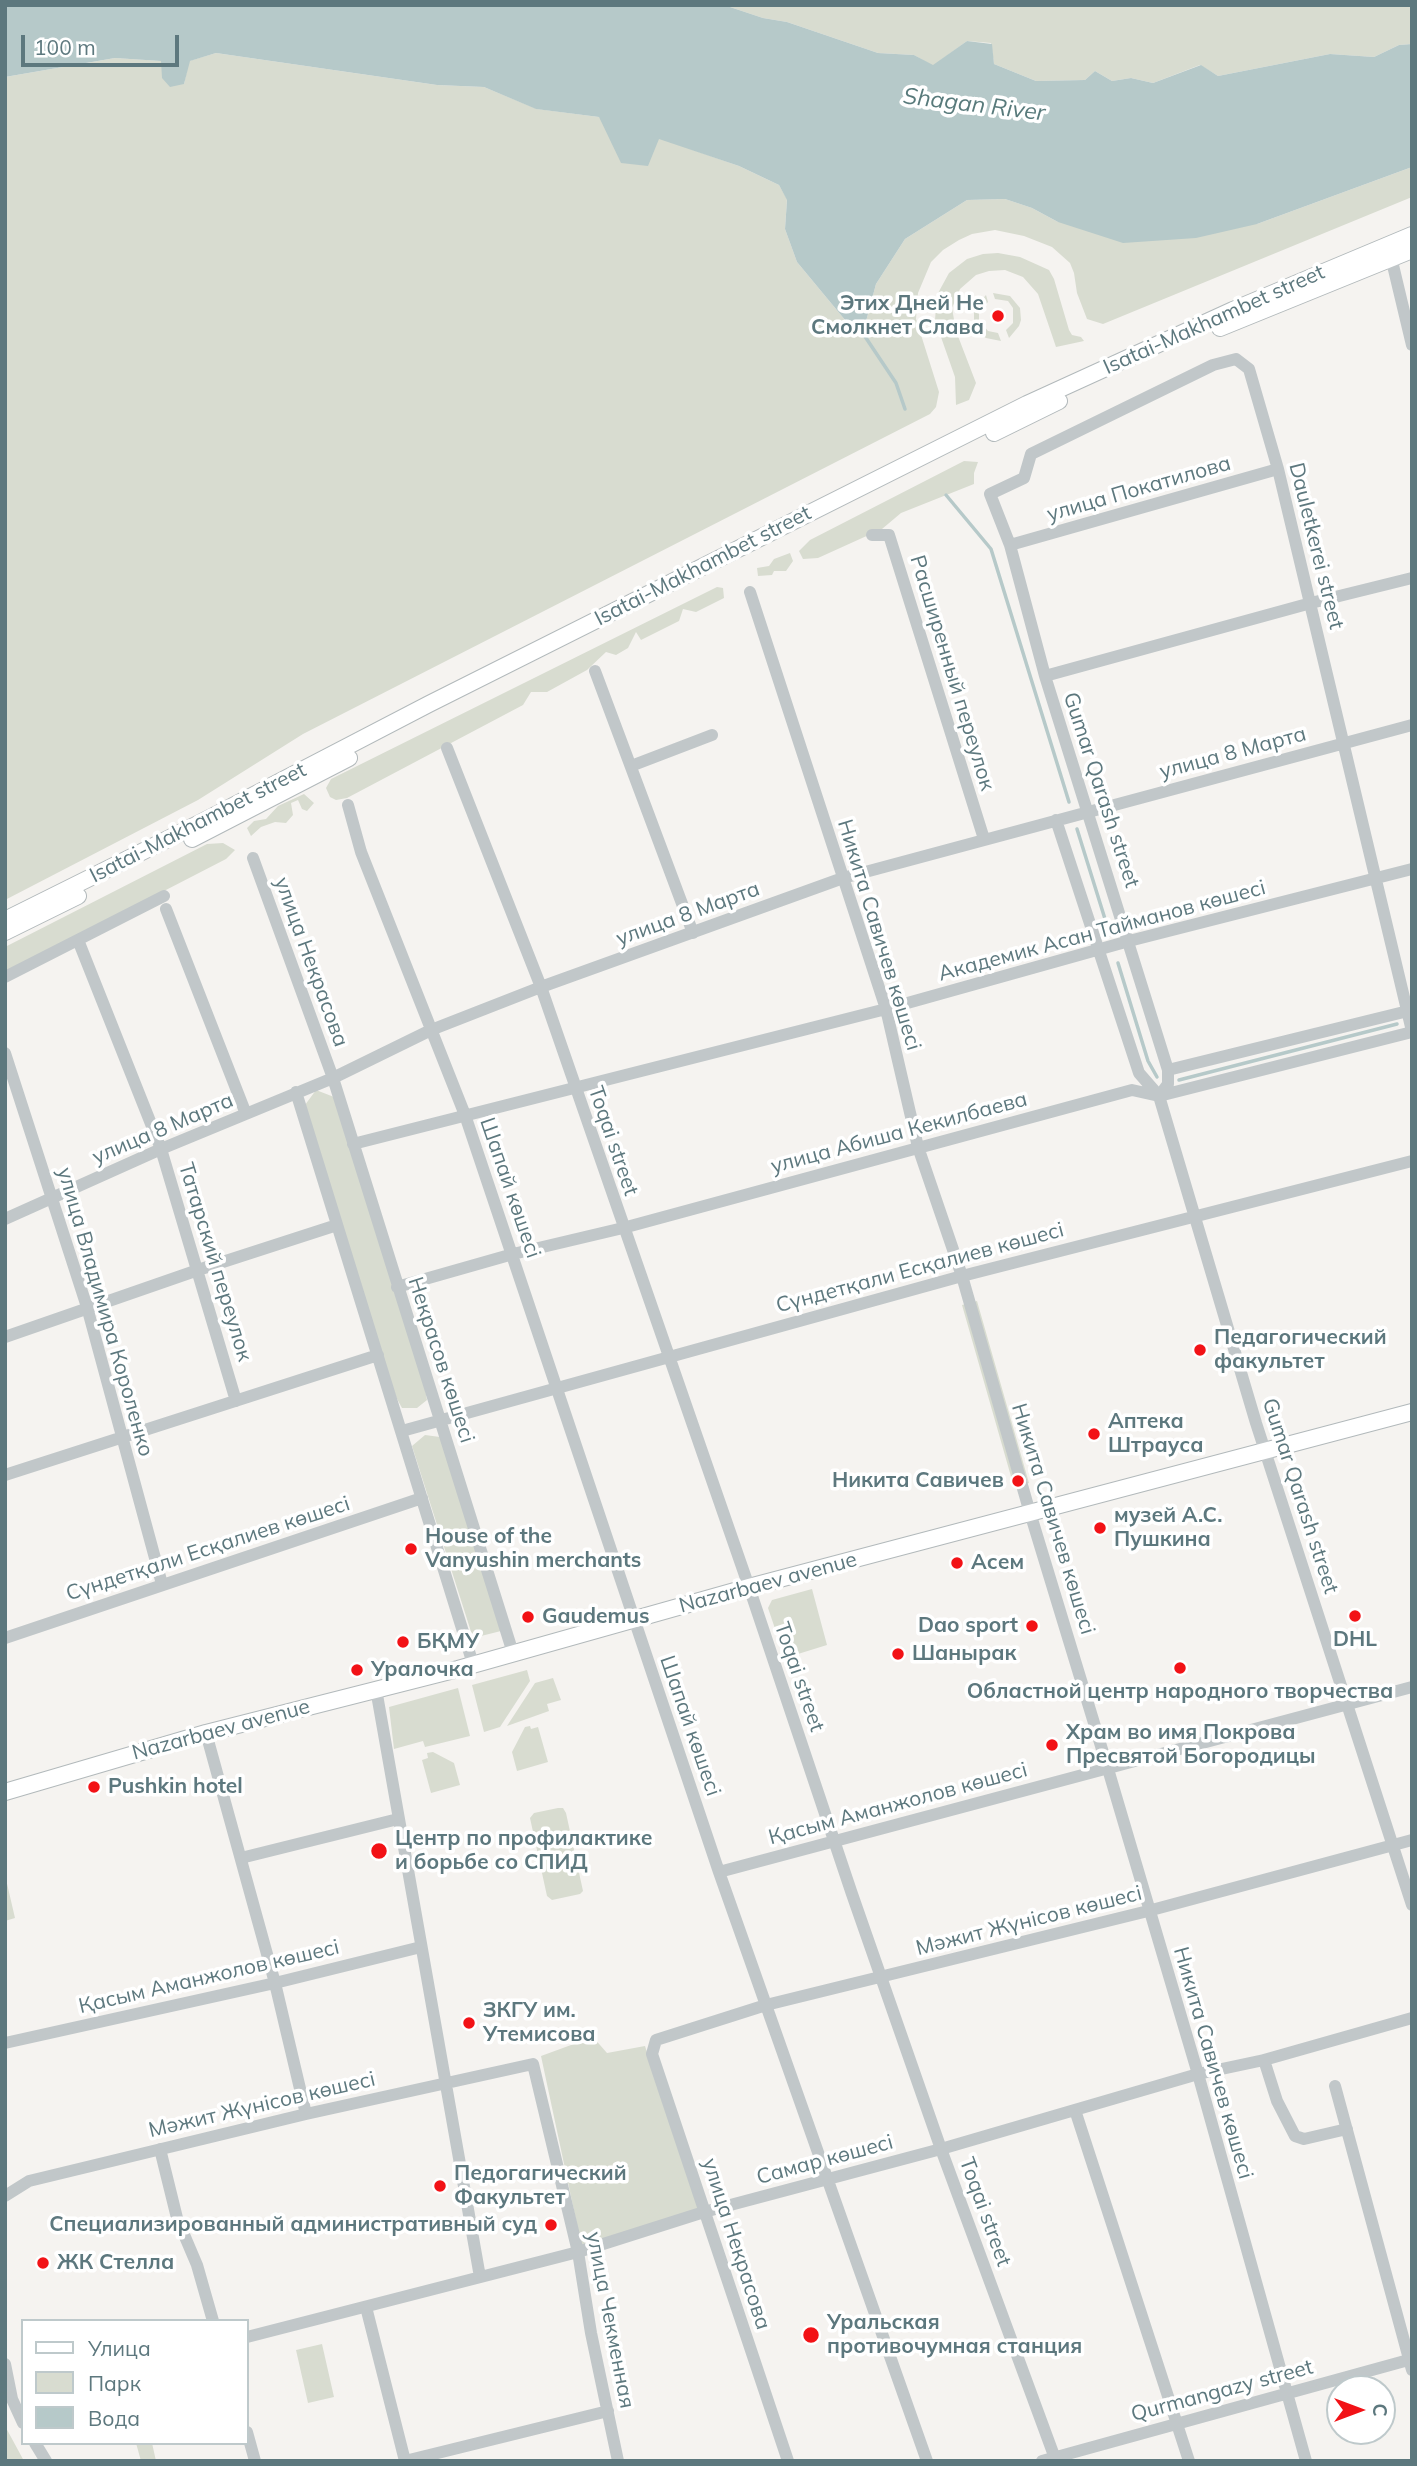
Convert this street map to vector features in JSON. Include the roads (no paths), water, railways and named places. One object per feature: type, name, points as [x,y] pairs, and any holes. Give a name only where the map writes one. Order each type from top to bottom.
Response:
[{"type":"main road","name":"Isatai-Makhambet street","points":[[5,932],[230,820],[446,707],[1032,414],[1389,251],[1412,235]]},
{"type":"main road","name":"Isatai-Makhambet street","points":[[5,919],[1027,404],[1208,321],[1389,251],[1412,250]]},
{"type":"main road","name":"Nazarbaev avenue","points":[[5,1792],[206,1733],[473,1664],[1029,1509],[1412,1412]]},
{"type":"street","points":[[1389,251],[1412,345]]},
{"type":"street","name":"Dauletkerei street","points":[[990,494],[1024,478],[1031,454],[1213,365],[1236,359],[1249,369],[1279,469],[1412,1032]]},
{"type":"street","name":"улица Покатилова","points":[[1010,545],[1279,469]]},
{"type":"street","name":"Gumar Qarash street","points":[[990,494],[1010,545],[1045,676],[1168,1070]]},
{"type":"street","name":"Расширенный переулок","points":[[872,535],[889,535],[984,839]]},
{"type":"street","points":[[1045,676],[1412,578]]},
{"type":"street","name":"Никита Савичев көшесі","points":[[750,592],[886,1009],[918,1147],[962,1276],[1108,1769],[1198,2074],[1306,2461]]},
{"type":"street","points":[[595,671],[693,933]]},
{"type":"street","name":"улица 8 Марта","points":[[5,1219],[161,1149],[333,1078],[431,1030],[541,987],[843,878],[1412,725]]},
{"type":"street","points":[[631,765],[712,735]]},
{"type":"street","name":"Toqai street","points":[[447,748],[541,987],[941,2149],[1051,2460]]},
{"type":"street","name":"Шапай көшесі","points":[[348,805],[361,852],[466,1115],[719,1872],[927,2461]]},
{"type":"street","name":"Gumar Qarash street","points":[[1056,820],[1139,1073],[1159,1096],[1265,1451],[1412,1905]]},
{"type":"street","name":"улица Некрасова","points":[[253,858],[333,1078]]},
{"type":"street","name":"Академик Асан Тайманов көшесі","points":[[353,1144],[886,1009],[1098,950],[1412,869]]},
{"type":"street","points":[[5,977],[78,940],[165,902],[246,1114]]},
{"type":"street","name":"Татарский переулок","points":[[78,940],[161,1149],[236,1401]]},
{"type":"street","points":[[1159,1096],[1168,1084],[1168,1070],[1409,1011]]},
{"type":"street","name":"улица Абиша Кекилбаева","points":[[397,1287],[1132,1090],[1159,1096],[1412,1032]]},
{"type":"street","name":"улица Владимира Короленко","points":[[5,1053],[87,1307],[163,1584]]},
{"type":"street","name":"Некрасов көшесі","points":[[333,1078],[513,1653]]},
{"type":"street","points":[[296,1092],[473,1664]]},
{"type":"street","name":"Сүндетқали Есқалиев көшесі","points":[[402,1431],[962,1276],[1412,1161]]},
{"type":"street","points":[[5,1337],[87,1307],[337,1225]]},
{"type":"street","points":[[5,1475],[378,1355]]},
{"type":"street","name":"Сүндетқали Есқалиев көшесі","points":[[5,1638],[422,1498]]},
{"type":"street","name":"Қасым Аманжолов көшесі","points":[[719,1872],[1412,1687]]},
{"type":"street","points":[[376,1689],[480,2277]]},
{"type":"street","points":[[206,1733],[275,1983],[306,2114]]},
{"type":"street","points":[[241,1858],[398,1819]]},
{"type":"street","name":"Мәжит Жүнісов көшесі","points":[[656,2040],[765,2005],[1149,1911],[1412,1840]]},
{"type":"street","name":"Қасым Аманжолов көшесі","points":[[5,2043],[275,1983],[421,1947]]},
{"type":"street","name":"Самар көшесі","points":[[248,2337],[578,2252],[705,2211],[941,2149],[1198,2074],[1264,2060],[1412,2018]]},
{"type":"street","name":"улица Некрасова","points":[[656,2040],[652,2054],[788,2461]]},
{"type":"street","points":[[1264,2060],[1278,2101],[1295,2136],[1304,2139],[1347,2129]]},
{"type":"street","name":"Мәжит Жүнісов көшесі","points":[[5,2196],[29,2181],[306,2114],[533,2064]]},
{"type":"street","name":"улица Чекменная","points":[[533,2064],[578,2252],[591,2333],[618,2461]]},
{"type":"street","points":[[1335,2086],[1411,2363]]},
{"type":"street","points":[[1075,2110],[1189,2461]]},
{"type":"street","points":[[159,2149],[177,2218],[197,2265],[212,2319]]},
{"type":"street","points":[[366,2307],[405,2461],[608,2411]]},
{"type":"street","name":"Qurmangazy street","points":[[1051,2460],[1287,2393],[1411,2363]]},
{"type":"street","points":[[5,2364],[12,2399],[21,2419]]},
{"type":"street","points":[[248,2436],[255,2461]]},
{"type":"street","points":[[36,2445],[46,2461]]},
{"type":"water","name":"Shagan River","points":[[5,5],[724,5],[763,18],[787,22],[878,53],[914,55],[933,65],[967,41],[992,44],[994,64],[1036,81],[1085,80],[1095,71],[1112,81],[1131,78],[1153,83],[1201,65],[1218,76],[1330,54],[1374,57],[1399,45],[1412,44],[1412,167],[1257,224],[1196,238],[1123,243],[1058,222],[1032,208],[1005,199],[967,200],[905,239],[876,284],[865,325],[855,332],[797,262],[785,229],[787,200],[779,185],[739,166],[659,139],[648,166],[621,163],[599,117],[536,109],[484,87],[437,85],[216,53],[190,61],[184,84],[170,87],[162,78],[161,61],[115,58],[5,77]]},
{"type":"waterway","points":[[860,329],[896,383],[905,409]]},
{"type":"waterway","points":[[946,495],[991,549],[1069,802]]},
{"type":"waterway","points":[[1077,829],[1110,935]]},
{"type":"waterway","points":[[1118,963],[1148,1061],[1157,1077]]},
{"type":"waterway","points":[[1179,1080],[1397,1024]]},
{"type":"place","name":"Этих Дней Не Смолкнет Слава","points":[[998,316]]},
{"type":"place","name":"Педагогический факультет","points":[[1200,1350]]},
{"type":"place","name":"Аптека Штрауса","points":[[1094,1434]]},
{"type":"place","name":"Никита Савичев","points":[[1018,1481]]},
{"type":"place","name":"музей А.С. Пушкина","points":[[1100,1528]]},
{"type":"place","name":"House of the Vanyushin merchants","points":[[411,1549]]},
{"type":"place","name":"Асем","points":[[957,1563]]},
{"type":"place","name":"DHL","points":[[1355,1616]]},
{"type":"place","name":"Gaudemus","points":[[528,1617]]},
{"type":"place","name":"Dao sport","points":[[1032,1626]]},
{"type":"place","name":"БҚМУ","points":[[403,1642]]},
{"type":"place","name":"Шанырак","points":[[898,1654]]},
{"type":"place","name":"Областной центр народного творчества","points":[[1180,1668]]},
{"type":"place","name":"Уралочка","points":[[357,1670]]},
{"type":"place","name":"Храм во имя Покрова Пресвятой Богородицы","points":[[1052,1745]]},
{"type":"place","name":"Pushkin hotel","points":[[94,1787]]},
{"type":"place","name":"Центр по профилактике и борьбе со СПИД","points":[[379,1851]]},
{"type":"place","name":"ЗКГУ им. Утемисова","points":[[469,2023]]},
{"type":"place","name":"Педогагический Факультет","points":[[440,2186]]},
{"type":"place","name":"Специализированный административный суд","points":[[551,2225]]},
{"type":"place","name":"ЖК Стелла","points":[[43,2263]]},
{"type":"place","name":"Уральская противочумная станция","points":[[811,2335]]}]
